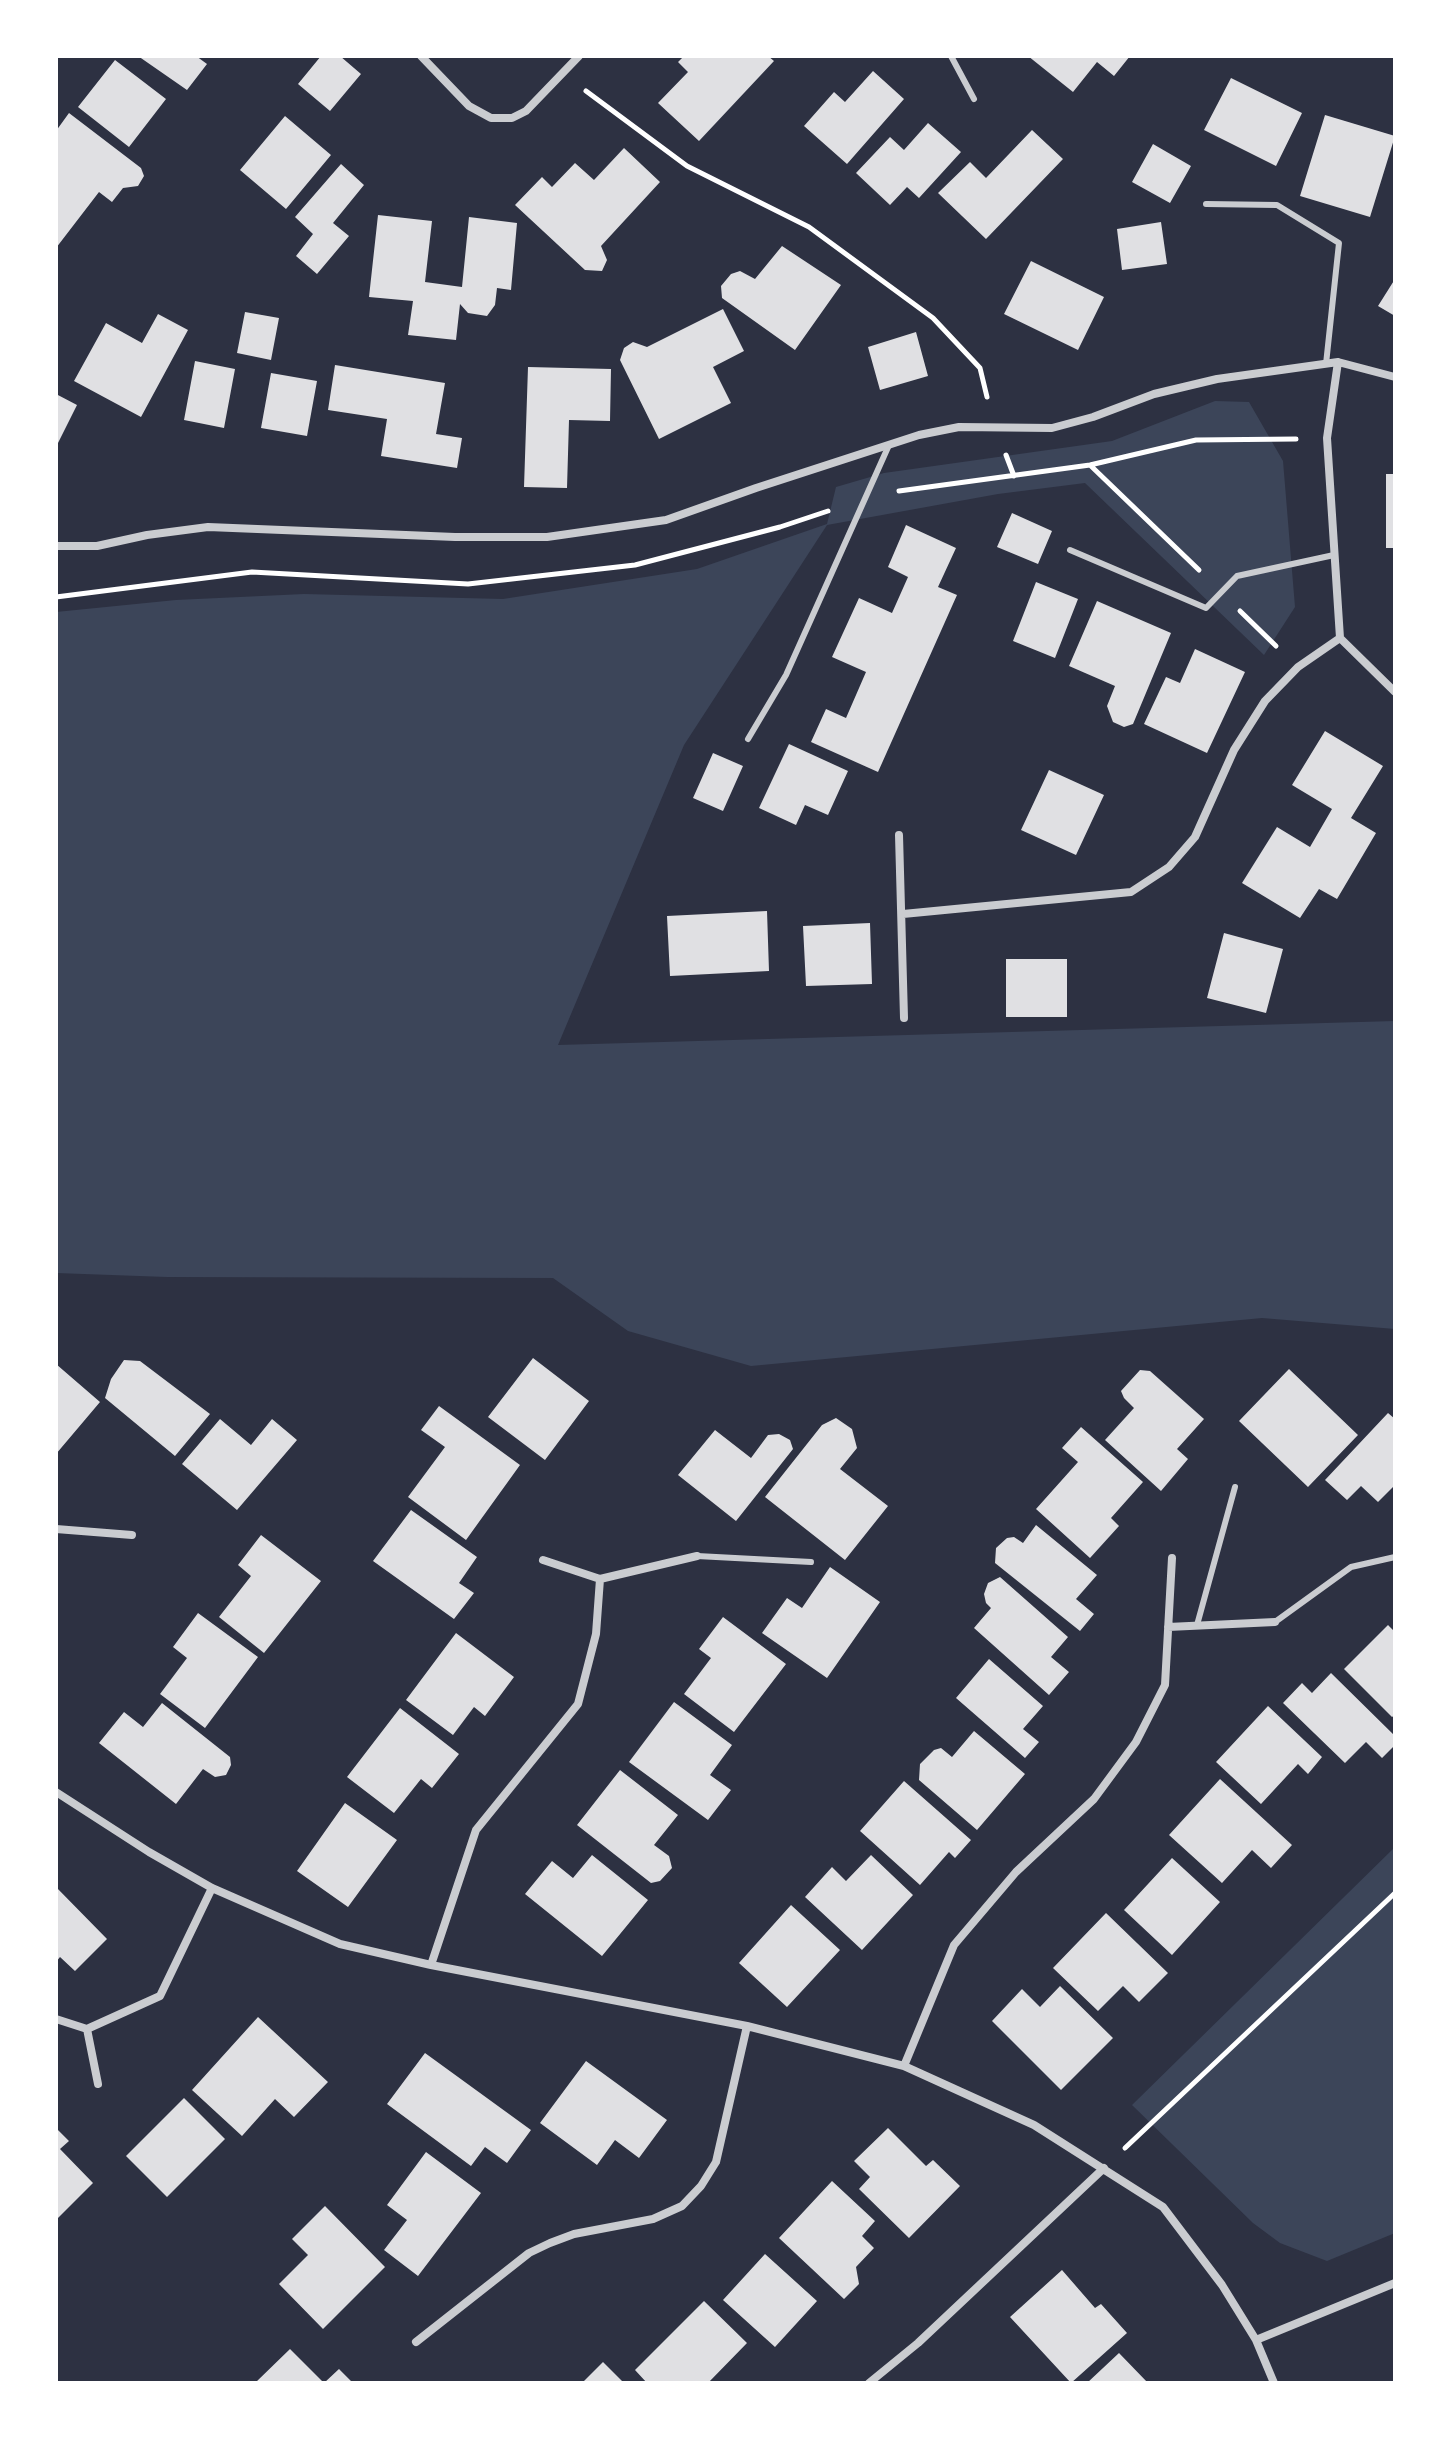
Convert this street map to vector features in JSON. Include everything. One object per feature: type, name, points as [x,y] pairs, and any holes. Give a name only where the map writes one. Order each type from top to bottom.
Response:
[{"type":"street","points":[[421,56],[469,106],[491,118],[512,118],[526,111],[579,56]]},
{"type":"street","points":[[1338,362],[1327,438],[1340,638],[1395,692]]},
{"type":"street","points":[[56,546],[97,546],[147,535],[208,527],[455,537],[547,537],[666,520],[919,435],[959,427],[1052,428],[1191,385],[1338,362],[1395,377]]},
{"type":"street","points":[[903,914],[1131,892],[1169,867],[1195,837],[1234,750],[1265,701],[1298,667],[1340,638]]},
{"type":"street","points":[[899,835],[904,1018]]},
{"type":"street","points":[[56,1529],[132,1535]]},
{"type":"street","points":[[543,1560],[600,1579],[697,1556]]},
{"type":"street","points":[[904,2066],[954,1945],[1016,1872],[1094,1799],[1136,1742],[1165,1685],[1172,1558]]},
{"type":"street","points":[[431,1965],[476,1830],[578,1704],[596,1634],[600,1579]]},
{"type":"street","points":[[1168,1627],[1275,1622]]},
{"type":"street","points":[[56,1792],[212,1888],[340,1944],[431,1965],[747,2026],[904,2066],[1034,2125],[1163,2207],[1222,2285],[1256,2340],[1274,2383]]},
{"type":"street","points":[[56,2019],[87,2029],[160,1996],[212,1888]]},
{"type":"street","points":[[416,2342],[529,2253],[574,2234],[653,2219],[682,2206],[701,2186],[716,2162],[747,2026]]},
{"type":"street","points":[[87,2029],[98,2084]]},
{"type":"street","points":[[869,2383],[918,2343],[1104,2168]]},
{"type":"street","points":[[1256,2340],[1395,2283]]},
{"type":"lane","points":[[951,56],[974,99]]},
{"type":"lane","points":[[1206,204],[1277,205],[1339,243],[1326,364]]},
{"type":"lane","points":[[748,739],[786,675],[889,445]]},
{"type":"lane","points":[[1070,550],[1206,608],[1237,576],[1334,555]]},
{"type":"lane","points":[[1197,1625],[1235,1487]]},
{"type":"lane","points":[[697,1556],[811,1562]]},
{"type":"lane","points":[[1275,1622],[1351,1567],[1395,1557]]},
{"type":"path","points":[[562,74],[687,166],[809,227],[933,318],[980,368],[994,427],[1014,476],[1090,465],[1196,440],[1327,438]]},
{"type":"path","points":[[1090,465],[1298,667]]},
{"type":"path","points":[[1104,2168],[1395,1893]]},
{"type":"shaded area","points":[[1215,401],[1249,402],[1283,461],[1295,607],[1264,655],[1085,483],[998,494],[827,525],[684,745],[558,1045],[1395,1021],[1395,1329],[1262,1318],[751,1366],[628,1331],[553,1278],[167,1277],[56,1273],[56,612],[176,600],[304,594],[503,599],[697,569],[827,524],[836,487],[884,473],[1112,441]]},
{"type":"shaded area","points":[[1395,1847],[1395,2233],[1327,2261],[1280,2243],[1253,2223],[1132,2105]]},
{"type":"building","points":[[138,56],[196,56],[207,64],[187,90]]},
{"type":"building","points":[[321,56],[340,56],[361,74],[330,111],[298,84]]},
{"type":"building","points":[[684,56],[768,56],[774,61],[699,141],[658,103],[688,72],[678,62]]},
{"type":"building","points":[[1028,56],[1130,56],[1114,76],[1097,62],[1073,92]]},
{"type":"building","points":[[115,60],[166,99],[129,147],[78,107]]},
{"type":"building","points":[[873,71],[904,99],[847,164],[804,126],[834,92],[845,102]]},
{"type":"building","points":[[1231,78],[1302,113],[1276,166],[1204,130]]},
{"type":"building","points":[[69,113],[141,168],[144,176],[138,186],[123,188],[112,202],[99,192],[56,248],[56,131]]},
{"type":"building","points":[[1325,115],[1395,136],[1370,217],[1300,196]]},
{"type":"building","points":[[285,116],[331,155],[286,209],[240,170]]},
{"type":"building","points":[[928,123],[961,152],[919,198],[907,187],[890,205],[856,173],[890,137],[904,150]]},
{"type":"building","points":[[1032,130],[1063,159],[986,239],[938,193],[970,162],[986,178]]},
{"type":"building","points":[[1153,144],[1191,166],[1170,203],[1132,182]]},
{"type":"building","points":[[624,148],[660,182],[601,246],[607,260],[602,271],[585,270],[515,205],[542,177],[552,187],[575,163],[594,180]]},
{"type":"building","points":[[341,164],[364,185],[333,223],[349,236],[317,274],[296,256],[313,234],[295,217]]},
{"type":"building","points":[[378,215],[432,221],[425,282],[462,287],[469,217],[517,223],[511,290],[497,288],[495,305],[487,316],[468,313],[460,304],[456,340],[408,335],[413,301],[369,297]]},
{"type":"building","points":[[1161,222],[1167,264],[1122,270],[1117,229]]},
{"type":"building","points":[[782,246],[841,285],[795,350],[722,298],[721,286],[731,274],[740,271],[755,279]]},
{"type":"building","points":[[1031,261],[1104,297],[1078,350],[1004,314]]},
{"type":"building","points":[[1395,279],[1395,316],[1378,306]]},
{"type":"building","points":[[723,309],[744,351],[713,367],[731,403],[659,439],[620,360],[624,348],[633,342],[647,347]]},
{"type":"building","points":[[245,312],[279,318],[271,360],[237,353]]},
{"type":"building","points":[[158,314],[188,330],[141,417],[74,381],[106,323],[142,343]]},
{"type":"building","points":[[916,332],[928,376],[880,390],[868,347]]},
{"type":"building","points":[[195,361],[235,369],[224,428],[184,420]]},
{"type":"building","points":[[335,365],[445,383],[436,434],[462,438],[457,468],[381,456],[387,419],[328,410]]},
{"type":"building","points":[[528,367],[611,369],[610,421],[569,420],[567,488],[524,487]]},
{"type":"building","points":[[271,373],[317,381],[307,436],[261,428]]},
{"type":"building","points":[[56,394],[77,405],[56,447]]},
{"type":"building","points":[[1386,474],[1395,474],[1395,548],[1386,548]]},
{"type":"building","points":[[1012,513],[1052,531],[1038,564],[997,547]]},
{"type":"building","points":[[906,525],[956,548],[938,587],[957,595],[878,772],[811,742],[826,709],[846,718],[866,672],[832,657],[859,598],[892,613],[908,577],[888,567]]},
{"type":"building","points":[[1036,582],[1078,599],[1055,658],[1013,641]]},
{"type":"building","points":[[1097,601],[1171,633],[1133,724],[1124,727],[1113,722],[1107,706],[1115,686],[1069,666]]},
{"type":"building","points":[[1195,649],[1245,672],[1207,753],[1144,724],[1166,677],[1180,683]]},
{"type":"building","points":[[1325,731],[1383,766],[1351,818],[1376,833],[1337,899],[1319,889],[1300,918],[1242,883],[1277,827],[1310,847],[1332,809],[1292,785]]},
{"type":"building","points":[[789,744],[848,771],[828,815],[805,805],[796,825],[759,808]]},
{"type":"building","points":[[713,753],[743,766],[723,811],[693,798]]},
{"type":"building","points":[[1049,770],[1104,795],[1076,855],[1021,830]]},
{"type":"building","points":[[767,911],[769,971],[670,976],[667,916]]},
{"type":"building","points":[[870,923],[872,984],[806,986],[803,926]]},
{"type":"building","points":[[1224,933],[1283,949],[1266,1013],[1207,998]]},
{"type":"building","points":[[1006,959],[1067,959],[1067,1017],[1006,1017]]},
{"type":"building","points":[[533,1358],[589,1401],[545,1460],[488,1417]]},
{"type":"building","points":[[124,1360],[140,1361],[210,1414],[175,1456],[105,1398],[111,1379]]},
{"type":"building","points":[[56,1364],[100,1402],[56,1454]]},
{"type":"building","points":[[1289,1369],[1358,1435],[1308,1487],[1239,1421]]},
{"type":"building","points":[[1140,1370],[1150,1371],[1204,1419],[1177,1449],[1188,1459],[1161,1491],[1105,1440],[1134,1408],[1121,1391]]},
{"type":"building","points":[[439,1406],[520,1465],[466,1540],[408,1497],[445,1447],[421,1430]]},
{"type":"building","points":[[1388,1413],[1395,1419],[1395,1485],[1378,1502],[1361,1486],[1347,1500],[1325,1480]]},
{"type":"building","points":[[836,1418],[852,1429],[857,1448],[840,1469],[888,1506],[845,1560],[765,1497],[822,1425]]},
{"type":"building","points":[[220,1419],[251,1445],[272,1419],[297,1440],[237,1510],[182,1464]]},
{"type":"building","points":[[1081,1427],[1143,1482],[1111,1518],[1119,1526],[1090,1558],[1036,1509],[1078,1462],[1062,1448]]},
{"type":"building","points":[[715,1430],[751,1458],[768,1435],[779,1434],[790,1440],[793,1449],[736,1521],[678,1475]]},
{"type":"building","points":[[411,1510],[477,1557],[459,1583],[474,1593],[454,1619],[373,1561]]},
{"type":"building","points":[[1036,1525],[1097,1575],[1076,1599],[1094,1614],[1080,1631],[995,1563],[996,1548],[1007,1538],[1014,1537],[1023,1543]]},
{"type":"building","points":[[261,1535],[321,1581],[264,1653],[219,1617],[251,1576],[238,1565]]},
{"type":"building","points":[[830,1567],[880,1602],[827,1678],[762,1633],[787,1598],[802,1608]]},
{"type":"building","points":[[1000,1577],[1068,1637],[1051,1657],[1069,1672],[1049,1695],[974,1628],[991,1608],[984,1594],[988,1583]]},
{"type":"building","points":[[198,1613],[258,1657],[205,1728],[160,1694],[187,1658],[173,1647]]},
{"type":"building","points":[[723,1617],[786,1664],[734,1732],[684,1694],[711,1658],[699,1649]]},
{"type":"building","points":[[1388,1625],[1395,1632],[1395,1715],[1392,1717],[1344,1669]]},
{"type":"building","points":[[456,1633],[514,1677],[485,1716],[474,1707],[453,1735],[406,1700]]},
{"type":"building","points":[[989,1659],[1043,1706],[1023,1729],[1039,1742],[1025,1758],[956,1698]]},
{"type":"building","points":[[1331,1673],[1395,1736],[1395,1745],[1382,1758],[1366,1742],[1345,1763],[1283,1703],[1302,1683],[1312,1693]]},
{"type":"building","points":[[674,1702],[732,1745],[710,1775],[731,1790],[708,1820],[629,1762]]},
{"type":"building","points":[[162,1703],[230,1757],[231,1765],[226,1775],[215,1777],[203,1769],[176,1804],[99,1743],[124,1712],[143,1727]]},
{"type":"building","points":[[1268,1706],[1322,1757],[1308,1774],[1298,1764],[1261,1804],[1216,1762]]},
{"type":"building","points":[[400,1708],[459,1754],[432,1788],[421,1779],[394,1813],[347,1777]]},
{"type":"building","points":[[974,1731],[1025,1774],[977,1830],[919,1780],[920,1764],[934,1750],[941,1748],[952,1757]]},
{"type":"building","points":[[620,1770],[678,1815],[654,1845],[669,1856],[672,1868],[660,1881],[651,1883],[577,1825]]},
{"type":"building","points":[[1220,1779],[1292,1845],[1271,1868],[1252,1850],[1222,1883],[1169,1835]]},
{"type":"building","points":[[904,1781],[971,1840],[955,1858],[949,1852],[920,1885],[860,1831]]},
{"type":"building","points":[[345,1803],[397,1840],[348,1907],[297,1871]]},
{"type":"building","points":[[592,1855],[648,1900],[602,1956],[525,1894],[552,1861],[573,1878]]},
{"type":"building","points":[[871,1855],[913,1895],[862,1950],[805,1897],[832,1867],[846,1881]]},
{"type":"building","points":[[1172,1858],[1220,1902],[1172,1955],[1124,1910]]},
{"type":"building","points":[[56,1887],[107,1939],[75,1971],[60,1957],[56,1962]]},
{"type":"building","points":[[791,1905],[840,1950],[787,2007],[739,1963]]},
{"type":"building","points":[[1106,1913],[1168,1973],[1139,2002],[1123,1986],[1098,2011],[1053,1968]]},
{"type":"building","points":[[1060,1986],[1113,2038],[1061,2090],[992,2021],[1022,1989],[1040,2007]]},
{"type":"building","points":[[258,2017],[328,2082],[294,2117],[275,2099],[242,2136],[192,2090]]},
{"type":"building","points":[[425,2053],[531,2130],[507,2163],[485,2147],[471,2166],[387,2104]]},
{"type":"building","points":[[586,2061],[667,2120],[639,2158],[615,2140],[597,2165],[540,2123]]},
{"type":"building","points":[[184,2098],[225,2139],[167,2197],[126,2156]]},
{"type":"building","points":[[56,2128],[69,2141],[60,2149],[93,2183],[56,2220]]},
{"type":"building","points":[[888,2128],[926,2166],[933,2160],[960,2186],[909,2238],[859,2189],[870,2177],[854,2161]]},
{"type":"building","points":[[426,2152],[481,2193],[418,2276],[384,2250],[407,2220],[387,2205]]},
{"type":"building","points":[[832,2181],[875,2221],[862,2236],[874,2248],[856,2267],[859,2284],[844,2299],[779,2238]]},
{"type":"building","points":[[325,2206],[385,2267],[323,2329],[279,2284],[308,2255],[292,2239]]},
{"type":"building","points":[[765,2254],[817,2301],[775,2347],[723,2300]]},
{"type":"building","points":[[1062,2270],[1095,2308],[1101,2304],[1127,2333],[1071,2383],[1010,2317]]},
{"type":"building","points":[[704,2301],[747,2343],[708,2383],[647,2383],[635,2370]]},
{"type":"building","points":[[290,2349],[324,2383],[255,2383]]},
{"type":"building","points":[[1119,2353],[1148,2383],[1087,2383]]},
{"type":"building","points":[[603,2362],[624,2383],[582,2383]]},
{"type":"building","points":[[339,2369],[353,2383],[324,2383]]}]
